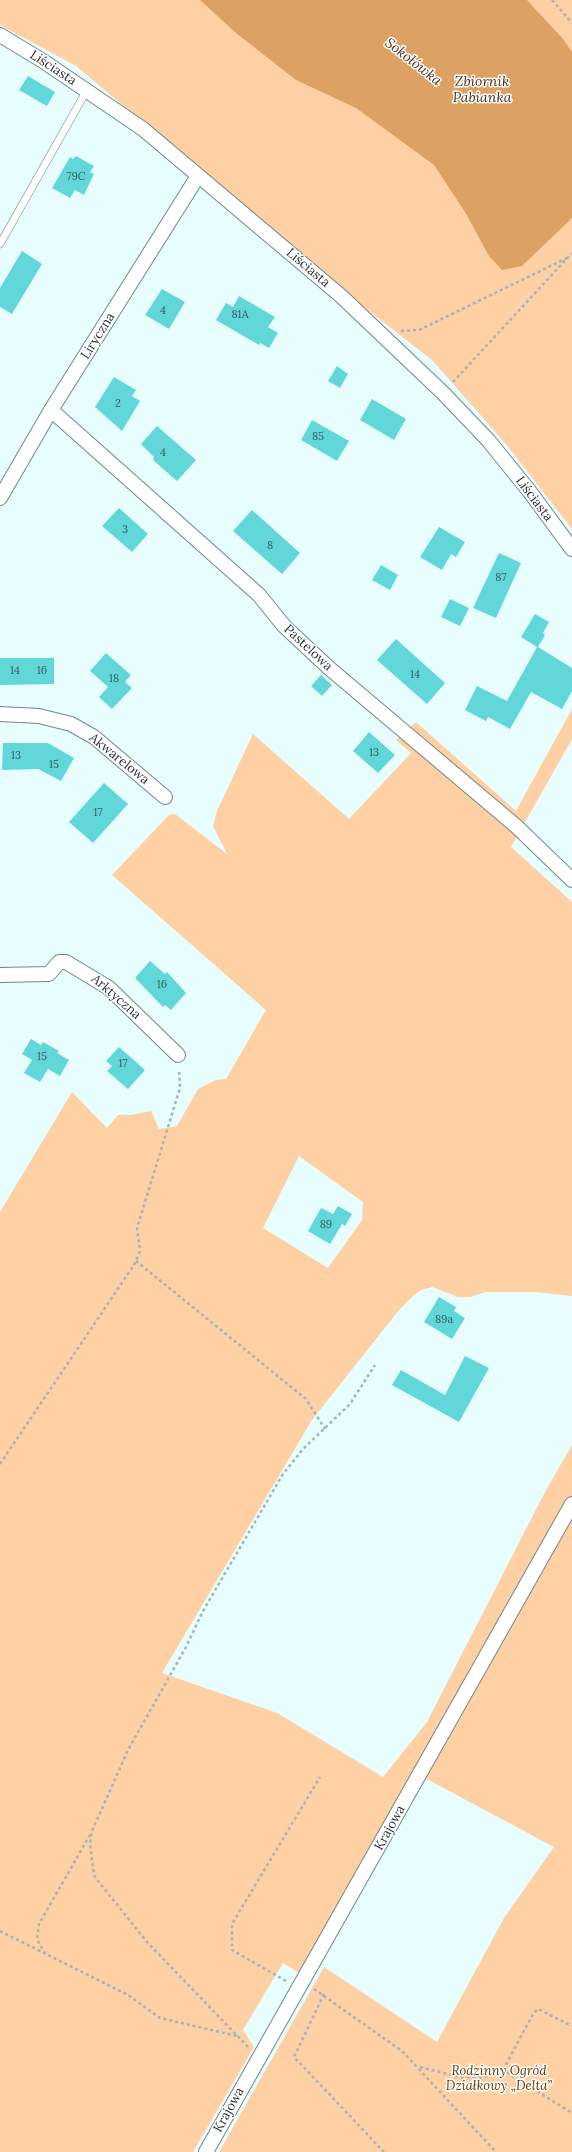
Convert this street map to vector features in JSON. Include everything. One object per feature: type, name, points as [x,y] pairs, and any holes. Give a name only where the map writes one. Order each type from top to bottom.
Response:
[{"type":"street","name":"Liściasta","points":[[0,35],[87,90],[143,129],[342,296],[443,393],[492,446],[530,492],[572,549]]},
{"type":"street","name":"Liryczna","points":[[0,498],[51,410],[198,176]]},
{"type":"street","name":"Pastelowa","points":[[51,410],[258,595],[284,626],[329,668],[516,826],[572,880]]},
{"type":"street","name":"Akwarelowa","points":[[0,714],[39,716],[71,724],[94,737],[165,797]]},
{"type":"street","name":"Arktyczna","points":[[0,975],[49,974],[59,962],[66,962],[109,988],[178,1055]]},
{"type":"street","name":"Krajowa","points":[[206,2152],[258,2057],[572,1504]]},
{"type":"lane","points":[[0,244],[87,90]]},
{"type":"path","points":[[552,0],[572,23]]},
{"type":"path","points":[[443,393],[572,253]]},
{"type":"path","points":[[376,329],[419,330],[567,258]]},
{"type":"path","points":[[0,1464],[136,1261],[140,1251],[137,1228],[180,1088],[178,1055]]},
{"type":"path","points":[[136,1261],[306,1399],[325,1429]]},
{"type":"path","points":[[45,1955],[37,1939],[39,1924],[92,1830],[128,1750],[186,1647],[203,1611],[283,1474],[303,1450],[350,1404],[375,1365]]},
{"type":"path","points":[[276,1975],[232,1950],[232,1924],[320,1777]]},
{"type":"path","points":[[92,1830],[90,1844],[94,1875],[98,1882],[147,1942],[258,2057]]},
{"type":"path","points":[[0,1932],[128,1995],[160,2018],[238,2036]]},
{"type":"path","points":[[312,1988],[324,1994],[402,2051],[419,2067],[496,2152]]},
{"type":"path","points":[[324,1994],[294,2057],[384,2152]]},
{"type":"path","points":[[419,2067],[459,2077],[481,2078],[503,2070],[533,2014],[538,2009],[572,2026]]},
{"type":"path","points":[[503,2070],[572,2113]]},
{"type":"green space","points":[[0,0],[572,0],[572,529],[505,443],[432,360],[364,307],[76,66],[0,25]]},
{"type":"green space","points":[[572,709],[572,739],[511,847],[572,902],[572,1296],[535,1292],[485,1292],[470,1297],[458,1297],[432,1287],[421,1290],[413,1296],[399,1310],[312,1420],[162,1673],[277,1713],[383,1777],[427,1722],[545,1492],[572,1445],[572,1496],[302,1975],[283,1963],[243,2030],[254,2047],[193,2152],[0,2152],[0,1212],[72,1092],[107,1128],[118,1115],[131,1115],[151,1111],[159,1129],[177,1126],[198,1089],[216,1080],[226,1079],[266,1010],[112,875],[169,815],[175,814],[227,854],[213,826],[217,811],[253,734],[349,819],[411,753],[396,740],[416,722],[516,811]],"holes":[[[299,1156],[363,1202],[362,1220],[328,1268],[263,1228]]]},
{"type":"green space","name":"Rodzinny Ogród Działkowy „Delta”","points":[[572,1510],[572,2152],[219,2152],[324,1967],[437,2042],[504,1918],[554,1847],[423,1777]]},
{"type":"water","name":"Zbiornik Pabianka","points":[[200,0],[527,0],[563,39],[572,52],[572,218],[522,266],[502,270],[489,256],[465,212],[434,165],[356,108],[296,80],[236,33]]},
{"type":"building","points":[[28,76],[55,92],[47,106],[19,90]]},
{"type":"building","points":[[76,156],[94,166],[90,172],[94,174],[84,195],[75,190],[70,198],[52,188],[70,157],[73,159]]},
{"type":"building","points":[[22,251],[42,264],[12,314],[0,307],[0,288]]},
{"type":"building","points":[[162,289],[185,302],[169,329],[145,315]]},
{"type":"building","points":[[239,296],[275,317],[268,327],[278,333],[269,348],[260,343],[259,345],[216,320],[226,303],[233,307]]},
{"type":"building","points":[[337,366],[348,374],[340,388],[328,381]]},
{"type":"building","points":[[114,377],[136,390],[132,396],[140,401],[122,431],[95,407]]},
{"type":"building","points":[[372,399],[406,419],[394,440],[360,420]]},
{"type":"building","points":[[312,420],[349,441],[337,461],[301,440]]},
{"type":"building","points":[[157,426],[196,460],[177,481],[153,460],[154,457],[141,444]]},
{"type":"building","points":[[119,508],[148,534],[132,552],[102,526]]},
{"type":"building","points":[[252,510],[300,553],[282,574],[233,531]]},
{"type":"building","points":[[439,527],[465,542],[456,557],[451,554],[442,570],[420,557]]},
{"type":"building","points":[[499,553],[521,563],[496,618],[473,608]]},
{"type":"building","points":[[381,565],[398,575],[390,590],[372,580]]},
{"type":"building","points":[[450,599],[469,608],[460,626],[441,617]]},
{"type":"building","points":[[535,614],[549,622],[543,633],[545,635],[538,647],[572,668],[572,691],[562,709],[531,692],[510,729],[488,717],[486,721],[465,710],[477,686],[507,701],[537,647],[521,637]]},
{"type":"building","points":[[396,639],[445,683],[427,704],[377,660]]},
{"type":"building","points":[[106,653],[131,675],[125,682],[132,688],[112,709],[99,697],[108,687],[90,671]]},
{"type":"building","points":[[0,658],[54,658],[54,684],[0,685]]},
{"type":"building","points":[[321,675],[332,685],[322,696],[311,686]]},
{"type":"building","points":[[369,732],[395,755],[378,773],[353,751]]},
{"type":"building","points":[[3,743],[48,743],[74,758],[61,781],[38,769],[2,770]]},
{"type":"building","points":[[104,783],[128,804],[93,843],[69,822]]},
{"type":"building","points":[[150,961],[165,974],[167,972],[186,993],[171,1010],[165,1005],[163,1007],[135,978]]},
{"type":"building","points":[[31,1039],[41,1045],[43,1042],[59,1051],[57,1053],[69,1060],[60,1076],[48,1069],[40,1082],[24,1073],[32,1060],[22,1054]]},
{"type":"building","points":[[119,1047],[145,1070],[128,1089],[107,1071],[112,1066],[106,1061]]},
{"type":"building","points":[[338,1206],[352,1214],[345,1226],[342,1224],[330,1244],[308,1231],[321,1208],[333,1214]]},
{"type":"building","points":[[439,1297],[456,1307],[454,1311],[465,1318],[452,1339],[424,1322]]},
{"type":"building","points":[[465,1356],[489,1368],[459,1422],[392,1385],[401,1370],[445,1395]]},
{"type":"water label","name":"Sokołówka","points":[[413,62]]}]
